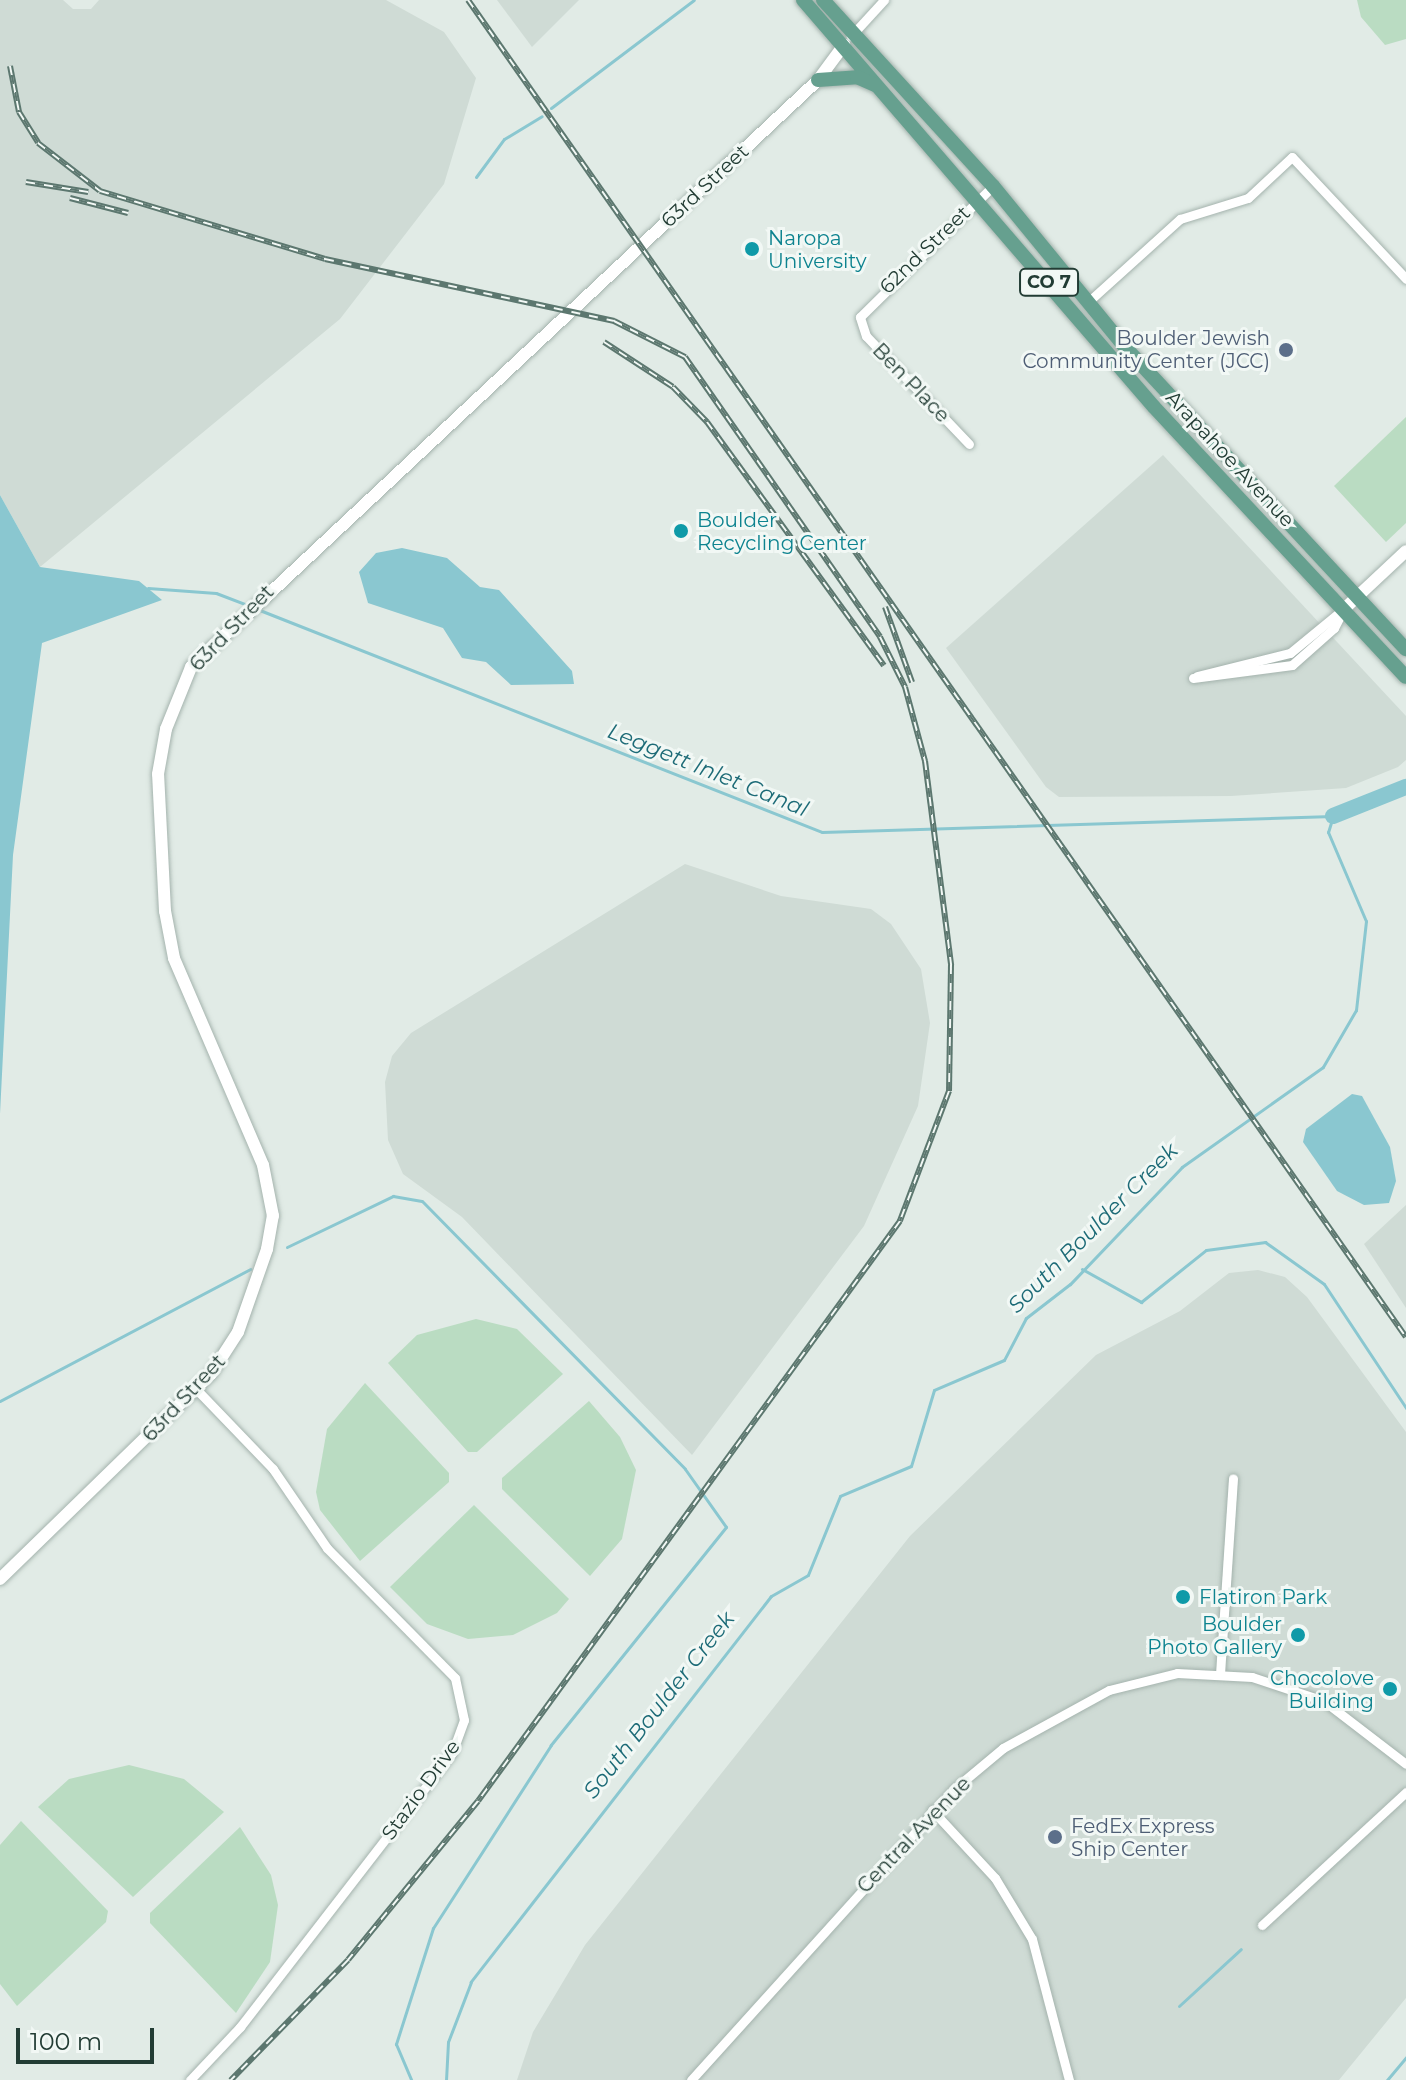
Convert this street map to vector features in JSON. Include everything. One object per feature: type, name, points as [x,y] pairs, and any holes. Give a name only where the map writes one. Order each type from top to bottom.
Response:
[{"type":"main road","name":"CO 7","points":[[803,0],[849,39]]},
{"type":"main road","name":"CO 7","points":[[823,0],[849,39]]},
{"type":"main road","name":"Arapahoe Avenue","points":[[849,39],[879,87],[980,198],[1144,397],[1406,677]]},
{"type":"main road","name":"Arapahoe Avenue","points":[[849,39],[993,186],[1088,302],[1406,649]]},
{"type":"main road","points":[[818,80],[857,77],[879,87]]},
{"type":"street","name":"63rd Street","points":[[0,1579],[197,1390],[238,1332],[273,1216],[242,1102],[174,958],[157,791],[180,689],[235,621],[262,595],[818,80],[884,0]]},
{"type":"street","points":[[1088,302],[1180,219],[1248,198],[1292,157],[1406,279]]},
{"type":"street","name":"62nd Street","points":[[860,317],[993,186]]},
{"type":"street","name":"Ben Place","points":[[860,317],[866,336],[969,444]]},
{"type":"street","points":[[1343,610],[1334,628],[1292,665],[1193,678],[1290,653],[1343,610],[1406,551]]},
{"type":"street","name":"Stazio Drive","points":[[190,2080],[256,2008],[452,1753],[464,1720],[455,1678],[327,1548],[273,1469],[197,1390]]},
{"type":"street","points":[[1220,1674],[1233,1478]]},
{"type":"street","name":"Central Avenue","points":[[691,2080],[932,1810],[1003,1748],[1109,1690],[1177,1673],[1220,1674],[1324,1701],[1406,1764]]},
{"type":"street","points":[[1262,1925],[1406,1792]]},
{"type":"street","points":[[932,1810],[995,1878],[1032,1939],[1069,2080]]},
{"type":"shaded area","points":[[0,0],[63,0],[73,9],[91,9],[99,0],[386,0],[444,32],[476,78],[444,184],[340,319],[40,567],[0,495]]},
{"type":"shaded area","points":[[497,0],[579,0],[532,47]]},
{"type":"shaded area","points":[[1163,455],[1406,716],[1406,760],[1398,767],[1346,788],[1231,796],[1059,797],[1046,787],[946,648]]},
{"type":"shaded area","points":[[685,864],[781,896],[871,909],[891,924],[921,969],[930,1023],[918,1106],[864,1226],[692,1455],[462,1217],[403,1174],[388,1140],[385,1082],[392,1056],[411,1033]]},
{"type":"shaded area","points":[[1406,1205],[1406,1308],[1364,1244]]},
{"type":"shaded area","points":[[1258,1270],[1285,1277],[1307,1297],[1406,1432],[1406,1998],[1339,2080],[517,2080],[533,2032],[585,1945],[910,1536],[1096,1355],[1180,1311],[1229,1273]]},
{"type":"green space","points":[[1357,0],[1406,0],[1406,39],[1385,45],[1361,17]]},
{"type":"green space","points":[[1406,417],[1406,523],[1386,542],[1334,486]]},
{"type":"green space","points":[[476,1319],[517,1329],[563,1374],[477,1452],[468,1452],[388,1363],[417,1335]]},
{"type":"green space","points":[[365,1383],[449,1473],[449,1482],[360,1561],[320,1510],[316,1492],[327,1429]]},
{"type":"green space","points":[[589,1401],[620,1437],[636,1470],[622,1539],[590,1576],[502,1489],[502,1478]]},
{"type":"green space","points":[[474,1505],[569,1599],[557,1613],[513,1635],[468,1639],[427,1624],[390,1587]]},
{"type":"green space","points":[[129,1765],[184,1779],[224,1812],[133,1897],[38,1807],[69,1779]]},
{"type":"green space","points":[[21,1821],[108,1911],[106,1922],[17,2006],[0,1984],[0,1845]]},
{"type":"green space","points":[[240,1827],[271,1875],[278,1905],[270,1962],[236,2013],[150,1923],[150,1913]]},
{"type":"water","points":[[0,495],[40,567],[139,581],[162,600],[42,643],[13,855],[0,1114]]},
{"type":"water","points":[[402,548],[447,558],[480,587],[499,590],[572,671],[574,684],[511,685],[486,662],[462,658],[443,628],[368,603],[359,572],[376,553]]},
{"type":"water","points":[[1352,1094],[1362,1096],[1390,1147],[1396,1181],[1389,1203],[1364,1205],[1337,1191],[1303,1142],[1306,1129]]},
{"type":"waterway","points":[[551,108],[694,0]]},
{"type":"waterway","points":[[476,177],[504,139],[542,116]]},
{"type":"waterway","name":"Leggett Inlet Canal","points":[[148,588],[216,593],[250,606]]},
{"type":"waterway","name":"South Boulder Creek","points":[[257,609],[822,832],[1333,816],[1328,832],[1366,921],[1356,1010],[1323,1067],[1182,1167],[1070,1284],[1026,1318],[1004,1360],[934,1390],[911,1466],[840,1496],[808,1575],[771,1596],[471,1982],[448,2042],[446,2080]]},
{"type":"waterway","name":"South Boulder Creek","points":[[1333,816],[1406,787]]},
{"type":"waterway","points":[[287,1247],[393,1196],[422,1201],[685,1469],[726,1527],[551,1745],[433,1928],[396,2044],[411,2080]]},
{"type":"waterway","points":[[1082,1269],[1141,1302],[1206,1250],[1265,1242],[1324,1284],[1406,1408]]},
{"type":"waterway","points":[[0,1401],[250,1269]]},
{"type":"waterway","points":[[1179,2006],[1241,1949]]},
{"type":"waterway","points":[[1387,2080],[1406,2057]]},
{"type":"railway","points":[[468,0],[1406,1337]]},
{"type":"railway","points":[[10,66],[19,112],[38,143],[100,191],[325,259],[614,321],[685,357],[880,637],[905,687],[925,761],[951,965],[949,1091],[900,1221],[478,1801],[348,1960],[231,2080]]},
{"type":"railway","points":[[26,182],[88,192]]},
{"type":"railway","points":[[70,198],[128,213]]},
{"type":"railway","points":[[604,342],[673,387],[707,422],[884,666]]},
{"type":"railway","points":[[885,607],[912,682]]},
{"type":"place","name":"Naropa University","points":[[752,249]]},
{"type":"place","name":"Boulder Jewish Community Center (JCC)","points":[[1286,350]]},
{"type":"place","name":"Boulder Recycling Center","points":[[681,531]]},
{"type":"place","name":"Flatiron Park","points":[[1183,1597]]},
{"type":"place","name":"Boulder Photo Gallery","points":[[1298,1635]]},
{"type":"place","name":"Chocolove Building","points":[[1390,1689]]},
{"type":"place","name":"FedEx Express Ship Center","points":[[1055,1837]]}]
